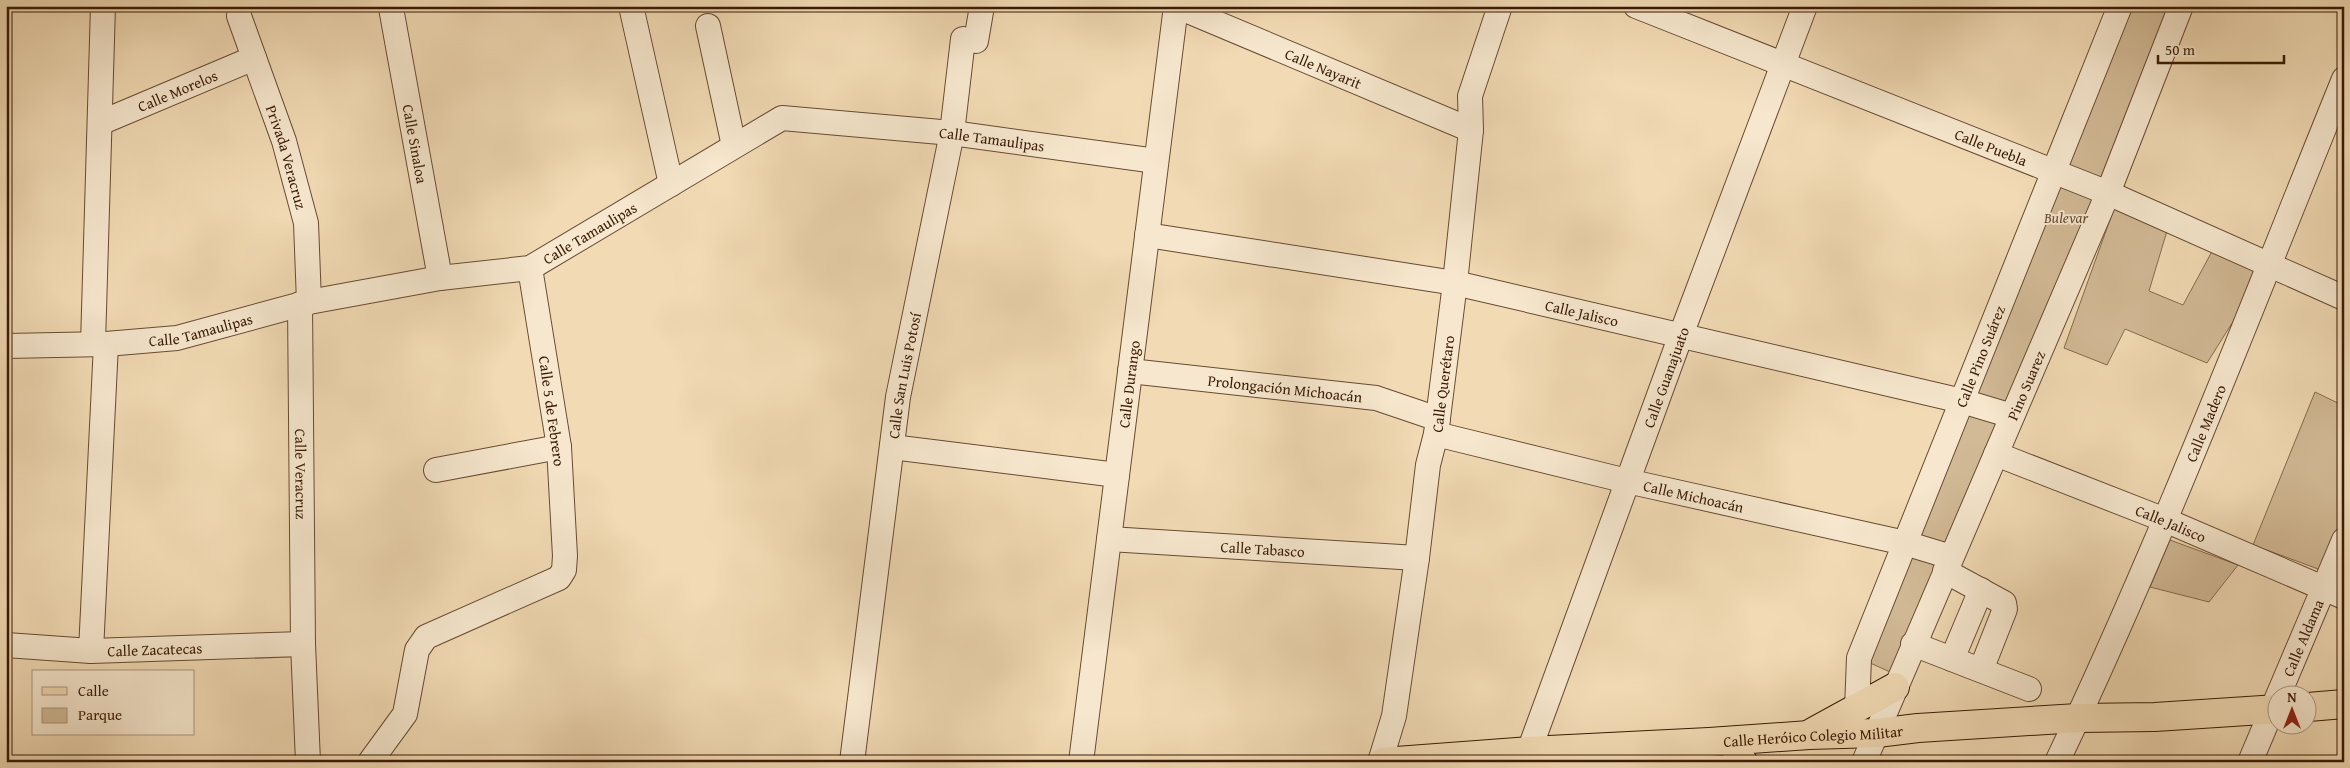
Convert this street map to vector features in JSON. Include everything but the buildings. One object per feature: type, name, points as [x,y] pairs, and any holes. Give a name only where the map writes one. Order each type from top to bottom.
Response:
[{"type":"main road","points":[[1808,735],[1895,686]]},
{"type":"main road","points":[[2318,706],[2344,704]]},
{"type":"main road","name":"Calle Heróico Colegio Militar","points":[[1381,762],[1529,751],[1719,757],[1870,747],[1918,728],[2076,723],[2268,709]]},
{"type":"main road","name":"Calle Heróico Colegio Militar","points":[[1719,757],[1808,735],[1870,747]]},
{"type":"street","points":[[91,651],[100,344],[100,123],[103,6]]},
{"type":"street","points":[[631,6],[671,184]]},
{"type":"street","name":"Calle San Luis Potosí","points":[[852,762],[898,397],[952,133],[963,39],[976,41],[982,6]]},
{"type":"street","name":"Calle Nayarit","points":[[1176,6],[1471,130]]},
{"type":"street","name":"Calle Durango","points":[[1081,762],[1176,6]]},
{"type":"street","name":"Calle Querétaro","points":[[1381,762],[1394,716],[1417,558],[1428,465],[1437,426],[1455,283],[1471,130],[1470,96],[1500,6]]},
{"type":"street","name":"Calle Puebla","points":[[1636,6],[2108,193],[2344,298]]},
{"type":"street","name":"Calle Guanajuato","points":[[1529,751],[1681,335],[1805,6]]},
{"type":"street","name":"Calle Pino Suárez","points":[[1857,709],[1859,658],[2120,6]]},
{"type":"street","name":"Pino Suarez","points":[[1870,747],[2108,193],[2181,6]]},
{"type":"street","name":"Calle Sinaloa","points":[[391,8],[440,278]]},
{"type":"street","name":"Privada Veracruz","points":[[239,16],[284,141],[306,223],[304,303]]},
{"type":"street","points":[[708,26],[734,146]]},
{"type":"street","name":"Calle Morelos","points":[[100,123],[254,58]]},
{"type":"street","name":"Calle Madero","points":[[2057,762],[2165,520],[2344,79]]},
{"type":"street","name":"Calle Tamaulipas","points":[[6,346],[100,344],[178,338],[304,303],[440,278],[530,268],[782,118],[952,133],[1156,161]]},
{"type":"street","name":"Calle Jalisco","points":[[1147,236],[1455,283],[1962,400],[2012,416]]},
{"type":"street","name":"Calle 5 de Febrero","points":[[370,762],[405,714],[417,650],[426,637],[559,578],[564,570],[565,556],[559,448],[530,268]]},
{"type":"street","name":"Calle Veracruz","points":[[304,303],[303,644],[308,762]]},
{"type":"street","name":"Prolongación Michoacán","points":[[1130,372],[1376,398],[1437,426]]},
{"type":"street","name":"Calle Michoacán","points":[[1437,426],[1627,481],[1905,543],[1948,564],[1981,590],[2004,603],[2005,609],[1981,670]]},
{"type":"street","points":[[892,447],[1117,475]]},
{"type":"street","points":[[436,470],[559,448]]},
{"type":"street","name":"Calle Jalisco","points":[[1996,454],[2165,520],[2333,593]]},
{"type":"street","name":"Calle Tabasco","points":[[1109,538],[1417,558]]},
{"type":"street","name":"Calle Aldama","points":[[2286,686],[2333,593],[2344,540]]},
{"type":"street","points":[[1952,659],[1981,590]]},
{"type":"street","name":"Calle Zacatecas","points":[[6,645],[91,651],[303,644]]},
{"type":"street","points":[[1913,644],[2030,689]]},
{"type":"street","name":"Calle Aldama","points":[[2250,762],[2268,722]]},
{"type":"green space","name":"Bulevar","points":[[2120,6],[2181,6],[1899,676],[1859,658]]},
{"type":"green space","points":[[2116,203],[2167,231],[2149,291],[2183,305],[2216,244],[2266,269],[2207,363],[2125,329],[2107,365],[2064,348]]},
{"type":"green space","points":[[2315,392],[2344,406],[2344,537],[2329,573],[2253,545]]},
{"type":"green space","points":[[2170,540],[2238,565],[2209,602],[2150,587]]}]
